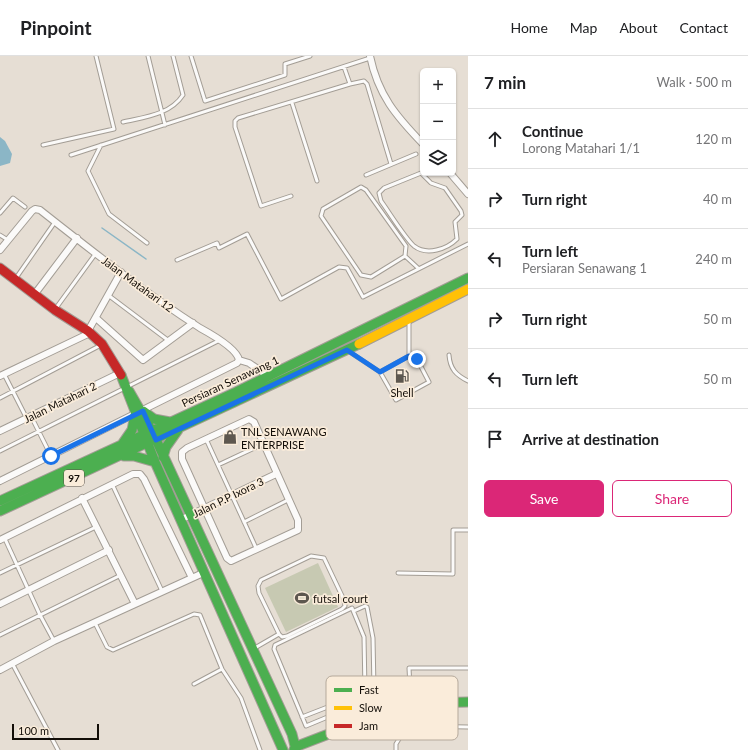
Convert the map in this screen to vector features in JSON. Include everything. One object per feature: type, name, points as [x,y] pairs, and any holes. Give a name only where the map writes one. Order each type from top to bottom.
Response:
[{"type":"main road","points":[[0,268],[34,295],[89,332],[102,344],[120,373],[139,413],[146,440],[159,459],[190,516],[292,734],[295,749],[326,737]]},
{"type":"main road","name":"Persiaran Senawang 1","points":[[0,511],[120,457],[146,440],[152,430],[358,334],[468,278]]},
{"type":"main road","name":"Persiaran Senawang 1","points":[[0,501],[118,447],[146,440],[156,440],[347,350],[468,289]]},
{"type":"main road","points":[[139,413],[154,419],[170,422]]},
{"type":"main road","points":[[139,413],[152,430],[156,440],[159,459],[180,520],[272,722],[283,750]]},
{"type":"main road","points":[[118,447],[130,436],[139,413]]},
{"type":"main road","points":[[159,459],[170,440],[179,429]]},
{"type":"main road","points":[[120,457],[134,456],[159,459]]},
{"type":"main road","points":[[458,702],[468,702]]},
{"type":"main road","points":[[292,734],[303,739],[316,741]]},
{"type":"main road","points":[[308,750],[316,741]]},
{"type":"street","points":[[370,57],[373,75],[386,100],[396,114],[420,141]]},
{"type":"street","points":[[453,176],[468,194]]},
{"type":"street","name":"Jalan Matahari 12","points":[[8,240],[35,209],[40,210],[120,272],[220,340],[239,356],[239,360]]},
{"type":"street","points":[[34,295],[77,238]]},
{"type":"street","points":[[0,250],[8,240]]},
{"type":"street","points":[[2,375],[89,332],[120,272]]},
{"type":"street","points":[[96,318],[143,360],[193,323]]},
{"type":"street","points":[[0,481],[139,413],[237,363],[239,360],[249,363],[268,376]]},
{"type":"street","name":"Jalan Matahari 2","points":[[0,430],[29,418],[120,373]]},
{"type":"street","points":[[249,419],[254,422],[263,444],[298,520],[298,530],[257,551],[231,561],[227,558],[182,459],[182,452],[187,448],[249,419]]},
{"type":"street","points":[[2,539],[82,498],[133,474],[140,474],[144,479],[192,578]]},
{"type":"street","name":"Jalan P.P Ixora 3","points":[[180,520],[276,474]]},
{"type":"street","points":[[82,498],[135,604]]},
{"type":"street","points":[[0,604],[109,550]]},
{"type":"street","points":[[0,670],[54,642],[203,573]]},
{"type":"lane","points":[[43,145],[114,129],[96,56]]},
{"type":"lane","points":[[148,56],[165,125]]},
{"type":"lane","points":[[122,122],[162,113],[177,104],[183,95],[173,56]]},
{"type":"lane","points":[[191,56],[205,101],[285,75],[285,64],[310,56]]},
{"type":"lane","points":[[71,155],[344,67],[370,57]]},
{"type":"lane","points":[[344,67],[350,84]]},
{"type":"lane","points":[[291,196],[261,206],[235,127],[235,121],[238,118],[362,81],[367,84],[391,164]]},
{"type":"lane","points":[[292,103],[317,181]]},
{"type":"lane","points":[[101,146],[88,171],[109,214],[147,243]]},
{"type":"lane","points":[[366,175],[416,154]]},
{"type":"lane","points":[[422,172],[431,183],[445,188],[461,211],[462,215],[455,222],[457,239],[439,251],[431,251],[415,247],[380,201],[379,193],[384,188],[422,172]]},
{"type":"lane","points":[[361,187],[364,188],[406,246],[405,256],[371,276],[361,275],[326,224],[321,213],[354,190],[361,187]]},
{"type":"lane","points":[[0,213],[13,198],[25,207]]},
{"type":"lane","points":[[15,280],[55,222]]},
{"type":"lane","points":[[177,260],[217,243],[219,248],[247,234],[281,299],[339,267],[347,268],[363,297],[468,244]]},
{"type":"lane","points":[[0,235],[8,240]]},
{"type":"lane","points":[[55,310],[96,253]]},
{"type":"lane","points":[[405,256],[418,268]]},
{"type":"lane","points":[[108,295],[168,341]]},
{"type":"lane","points":[[409,356],[410,319]]},
{"type":"lane","points":[[0,451],[220,340]]},
{"type":"lane","points":[[0,398],[102,344]]},
{"type":"lane","points":[[347,350],[380,372],[396,400],[429,382],[417,359],[409,356],[380,372]]},
{"type":"lane","points":[[449,355],[450,366],[458,376],[468,381]]},
{"type":"lane","points":[[2,375],[38,432],[51,456]]},
{"type":"lane","points":[[206,439],[257,551]]},
{"type":"lane","points":[[218,465],[263,444]]},
{"type":"lane","points":[[112,484],[162,592]]},
{"type":"lane","points":[[244,522],[288,500]]},
{"type":"lane","points":[[0,573],[97,526]]},
{"type":"lane","points":[[398,573],[453,574],[453,530],[468,530]]},
{"type":"lane","points":[[2,539],[18,565],[40,615],[54,642]]},
{"type":"lane","points":[[311,556],[324,558],[344,600],[345,606],[342,610],[287,636],[282,636],[279,634],[259,593],[258,586],[261,580],[311,556]]},
{"type":"lane","points":[[0,635],[121,575]]},
{"type":"lane","points":[[354,611],[365,606],[367,607],[373,638],[374,676]]},
{"type":"lane","points":[[326,718],[306,726],[274,649],[275,645],[352,608],[364,637],[365,676]]},
{"type":"lane","points":[[95,623],[108,648],[113,650],[194,614],[200,614],[222,669],[241,698],[260,750]]},
{"type":"lane","points":[[253,649],[279,634]]},
{"type":"lane","points":[[12,663],[58,750]]},
{"type":"lane","points":[[410,676],[410,668],[468,668]]},
{"type":"lane","points":[[194,684],[222,669]]},
{"type":"lane","points":[[302,717],[326,707]]},
{"type":"lane","points":[[396,750],[396,744],[398,740]]},
{"type":"green space","name":"futsal court","points":[[318,563],[338,607],[286,632],[265,588]]},
{"type":"water","points":[[0,137],[5,141],[12,154],[10,163],[0,166]]},
{"type":"waterway","points":[[102,228],[146,259]]},
{"type":"traffic: fast","points":[[0,501],[236,392],[468,278]]},
{"type":"traffic: fast","points":[[0,511],[359,344]]},
{"type":"traffic: fast","points":[[121,375],[155,462],[283,750]]},
{"type":"traffic: fast","points":[[129,391],[152,431],[292,734],[296,750]]},
{"type":"traffic: fast","points":[[143,411],[154,419],[170,422]]},
{"type":"traffic: fast","points":[[123,443],[132,430],[135,415]]},
{"type":"traffic: fast","points":[[163,457],[166,447],[178,430]]},
{"type":"traffic: fast","points":[[124,456],[134,456],[155,462]]},
{"type":"traffic: fast","points":[[458,702],[468,702]]},
{"type":"traffic: fast","points":[[294,750],[295,747],[326,735]]},
{"type":"traffic: slow","points":[[359,344],[468,289]]},
{"type":"traffic: jam","points":[[0,268],[55,310],[88,331],[102,344],[121,375]]},
{"type":"place","name":"Shell","points":[[402,376]]},
{"type":"place","name":"TNL SENAWANG ENTERPRISE","points":[[230,437]]},
{"type":"place","name":"futsal court","points":[[302,598]]},
{"type":"route","points":[[51,456],[143,411],[156,440],[347,350],[380,372],[409,356],[417,359]]}]
